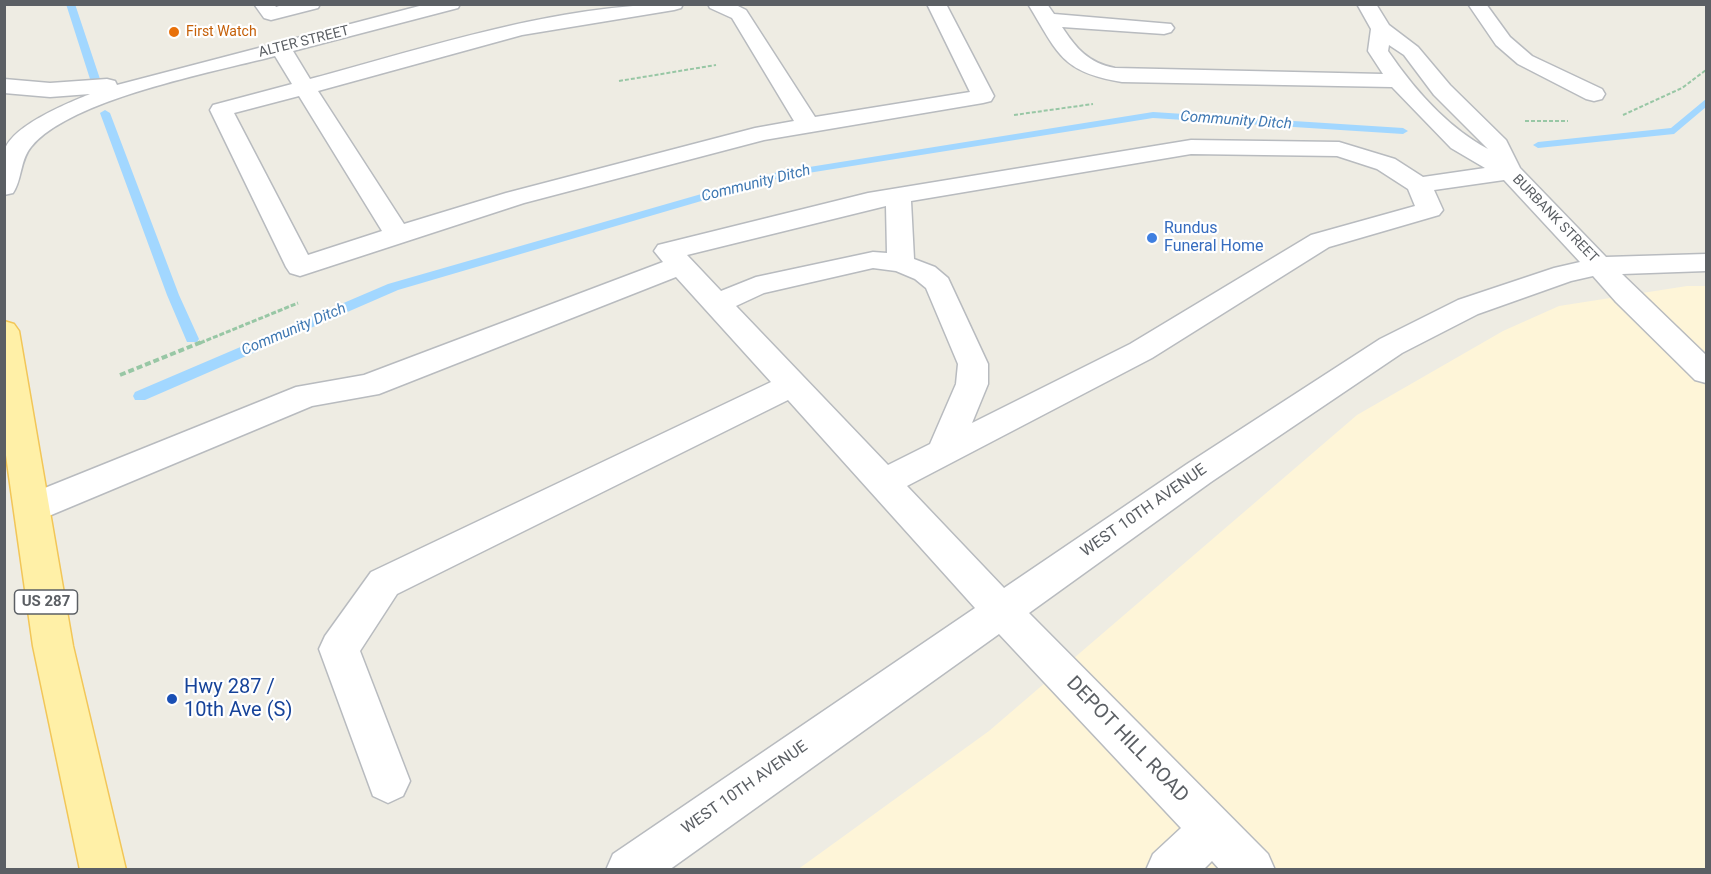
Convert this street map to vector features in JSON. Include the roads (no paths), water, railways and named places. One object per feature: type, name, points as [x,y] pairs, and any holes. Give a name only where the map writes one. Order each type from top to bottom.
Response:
[{"type":"main road","name":"US 287","points":[[4,331],[53,646],[103,870]]},
{"type":"street","points":[[263,4],[271,14],[311,4]]},
{"type":"street","name":"ALTER STREET","points":[[4,188],[15,152],[28,137],[74,110],[156,80],[452,4]]},
{"type":"street","points":[[674,4],[520,29],[221,110],[300,267],[515,198],[763,133],[983,96],[936,4]]},
{"type":"street","points":[[717,4],[739,14],[808,125]]},
{"type":"street","points":[[722,5],[728,4]]},
{"type":"street","name":"BURBANK STREET","points":[[1366,4],[1381,29],[1411,51],[1442,90],[1498,145],[1510,171]]},
{"type":"street","points":[[1454,4],[1476,5],[1503,41],[1525,60],[1594,94]]},
{"type":"street","points":[[1042,12],[1164,28]]},
{"type":"street","points":[[1042,12],[1069,54],[1076,60],[1105,73],[1122,76],[1398,81]]},
{"type":"street","name":"BURBANK STREET","points":[[1381,29],[1378,51],[1398,81],[1459,144],[1510,171],[1600,266]]},
{"type":"street","points":[[280,48],[398,235]]},
{"type":"street","name":"ALTER STREET","points":[[4,86],[32,90],[64,90],[156,80]]},
{"type":"street","points":[[32,508],[307,395],[368,386],[681,265],[668,251],[868,201],[1191,147],[1339,149],[1386,164],[1419,185],[1430,210],[1320,241],[1142,351],[883,483]]},
{"type":"street","points":[[1419,185],[1510,171]]},
{"type":"street","points":[[898,196],[901,263]]},
{"type":"street","points":[[716,303],[756,286],[873,260],[901,263],[925,273],[938,284],[973,364],[972,384],[943,452]]},
{"type":"street","name":"WEST 10TH AVENUE","points":[[629,870],[1199,473],[1391,346],[1468,308],[1522,287],[1600,266],[1707,262]]},
{"type":"street","name":"DEPOT HILL ROAD","points":[[681,265],[1001,610],[1252,870]]},
{"type":"street","points":[[1600,266],[1653,324],[1707,372]]},
{"type":"street","points":[[388,781],[339,649],[384,583],[792,385]]},
{"type":"street","points":[[1168,870],[1213,829]]},
{"type":"waterway","points":[[70,4],[95,79]]},
{"type":"waterway","name":"Community Ditch","points":[[1538,145],[1674,131],[1706,102]]},
{"type":"waterway","points":[[105,113],[173,295],[192,339]]},
{"type":"waterway","name":"Community Ditch","points":[[140,396],[393,287],[782,174],[1153,115],[1403,131]]},
{"type":"place","name":"First Watch","points":[[174,32]]},
{"type":"place","name":"Rundus Funeral Home","points":[[1152,238]]},
{"type":"place","name":"Hwy 287 / 10th Ave (S)","points":[[172,699]]}]
